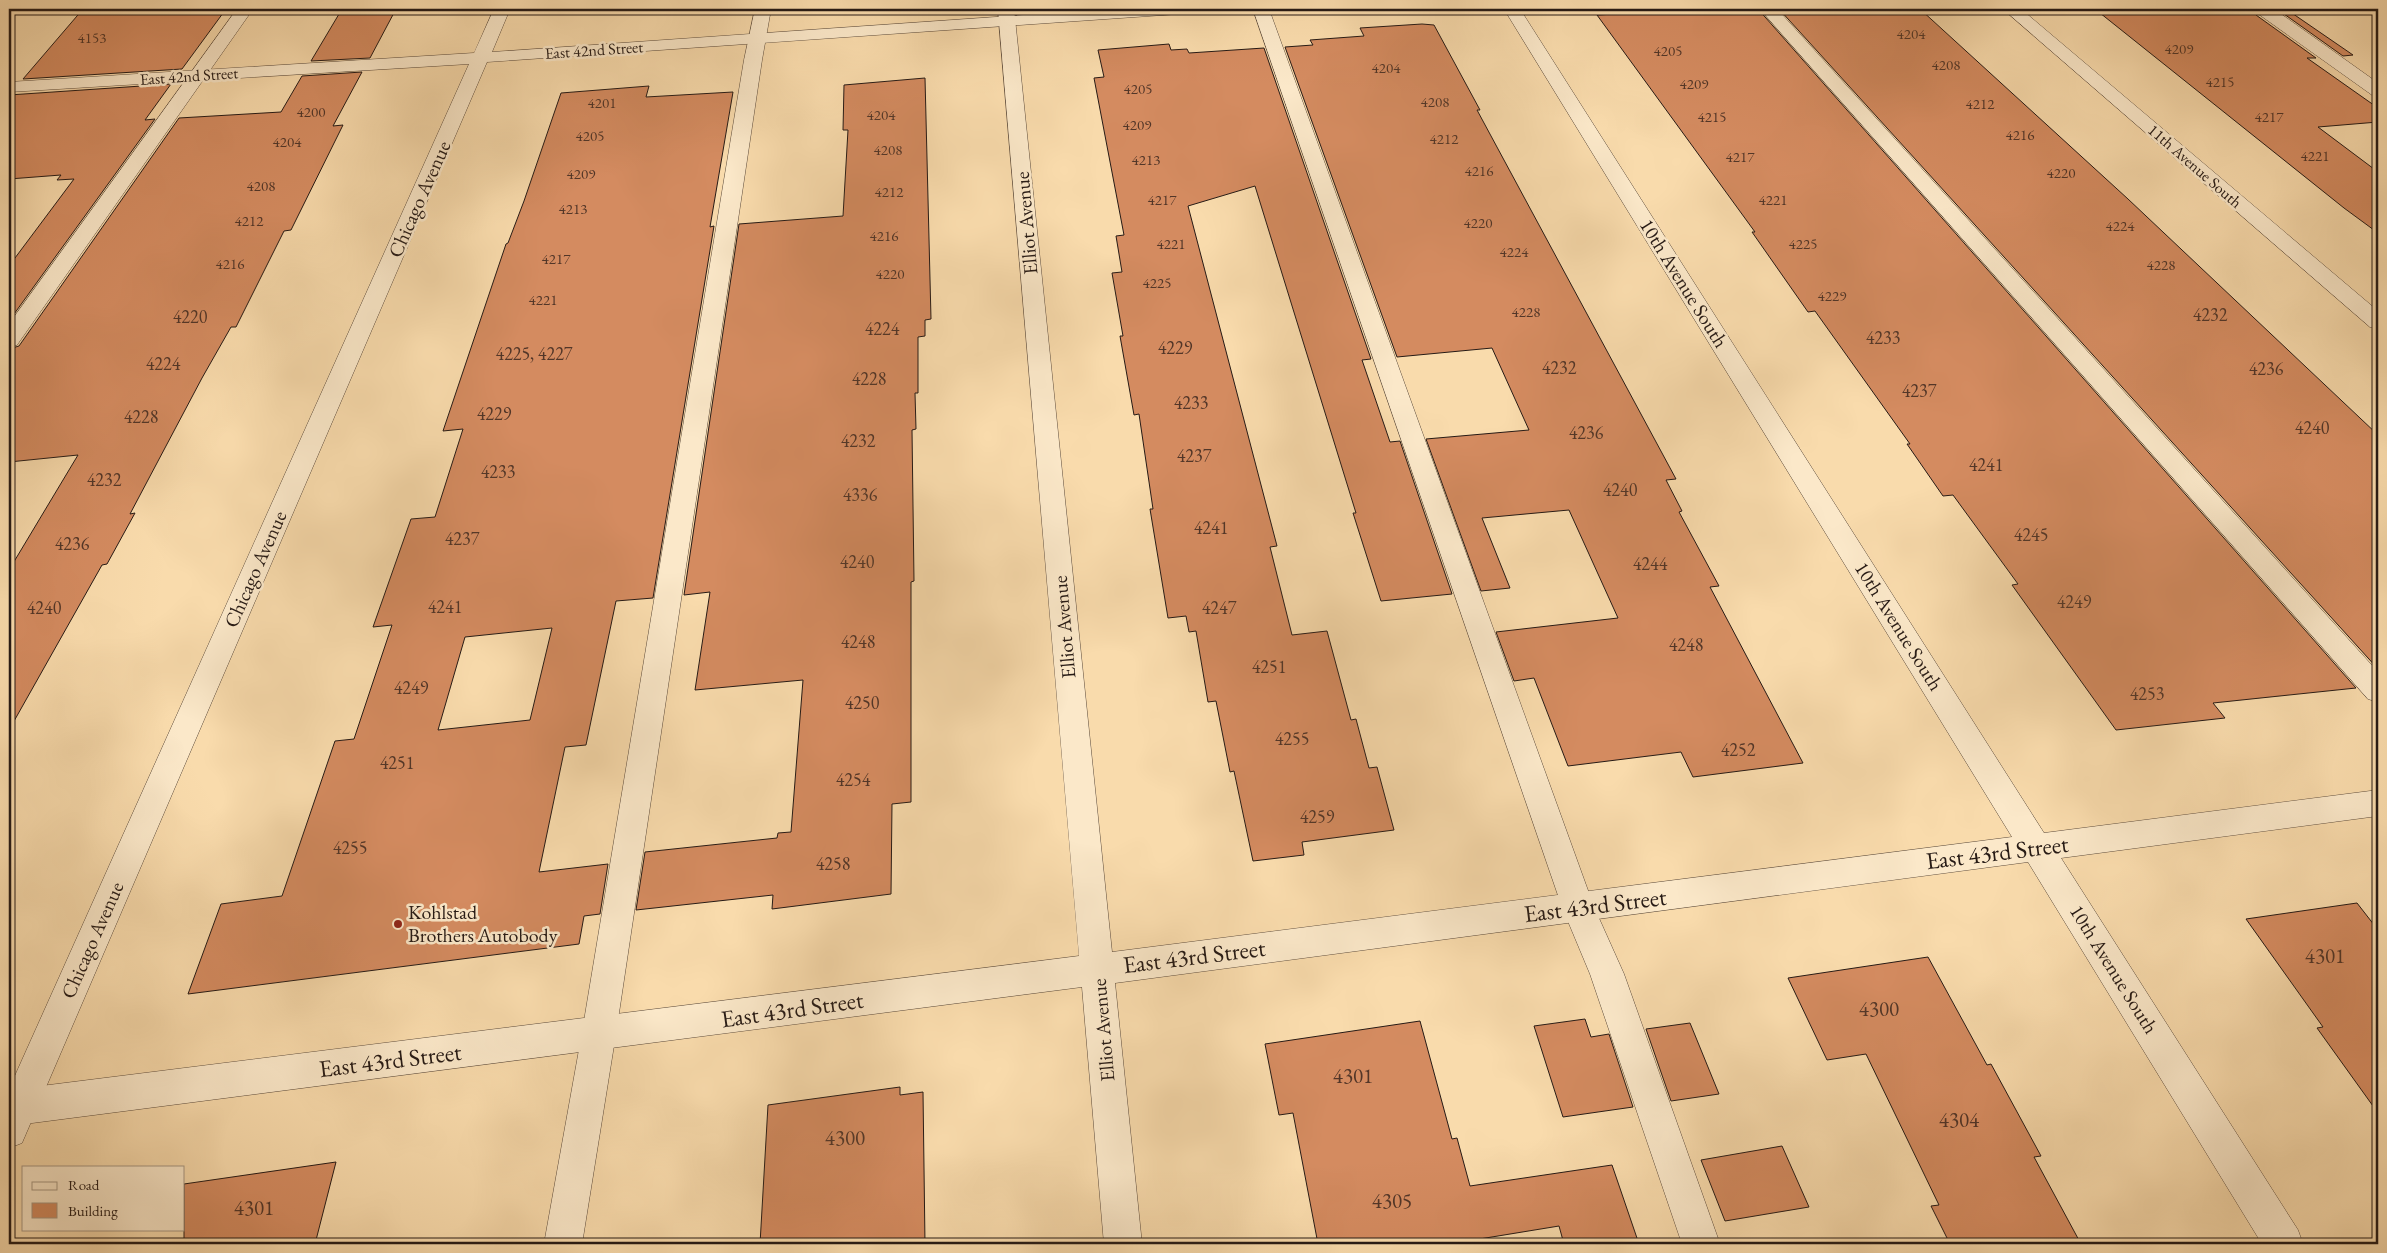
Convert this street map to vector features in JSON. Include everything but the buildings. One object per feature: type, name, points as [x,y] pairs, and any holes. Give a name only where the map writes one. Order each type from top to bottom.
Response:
[{"type":"street","points":[[9,340],[245,9]]},
{"type":"street","name":"Chicago Avenue","points":[[12,1115],[502,9]]},
{"type":"street","points":[[563,1244],[585,1108],[600,1034],[609,963],[757,38],[764,9]]},
{"type":"street","name":"East 42nd Street","points":[[9,88],[757,38],[1007,15],[1178,9]]},
{"type":"street","points":[[1261,9],[1578,907],[1607,974],[1701,1244]]},
{"type":"street","name":"10th Avenue South","points":[[1512,9],[2038,847],[2284,1244]]},
{"type":"street","points":[[1768,9],[2378,690]]},
{"type":"street","name":"11th Avenue South","points":[[2011,9],[2378,322]]},
{"type":"street","points":[[2262,9],[2378,91]]},
{"type":"street","name":"Elliot Avenue","points":[[1007,15],[1123,1244]]},
{"type":"street","name":"East 43rd Street","points":[[12,1115],[1098,968],[2378,804]]},
{"type":"place","name":"Kohlstad Brothers Autobody","points":[[398,924]]}]
